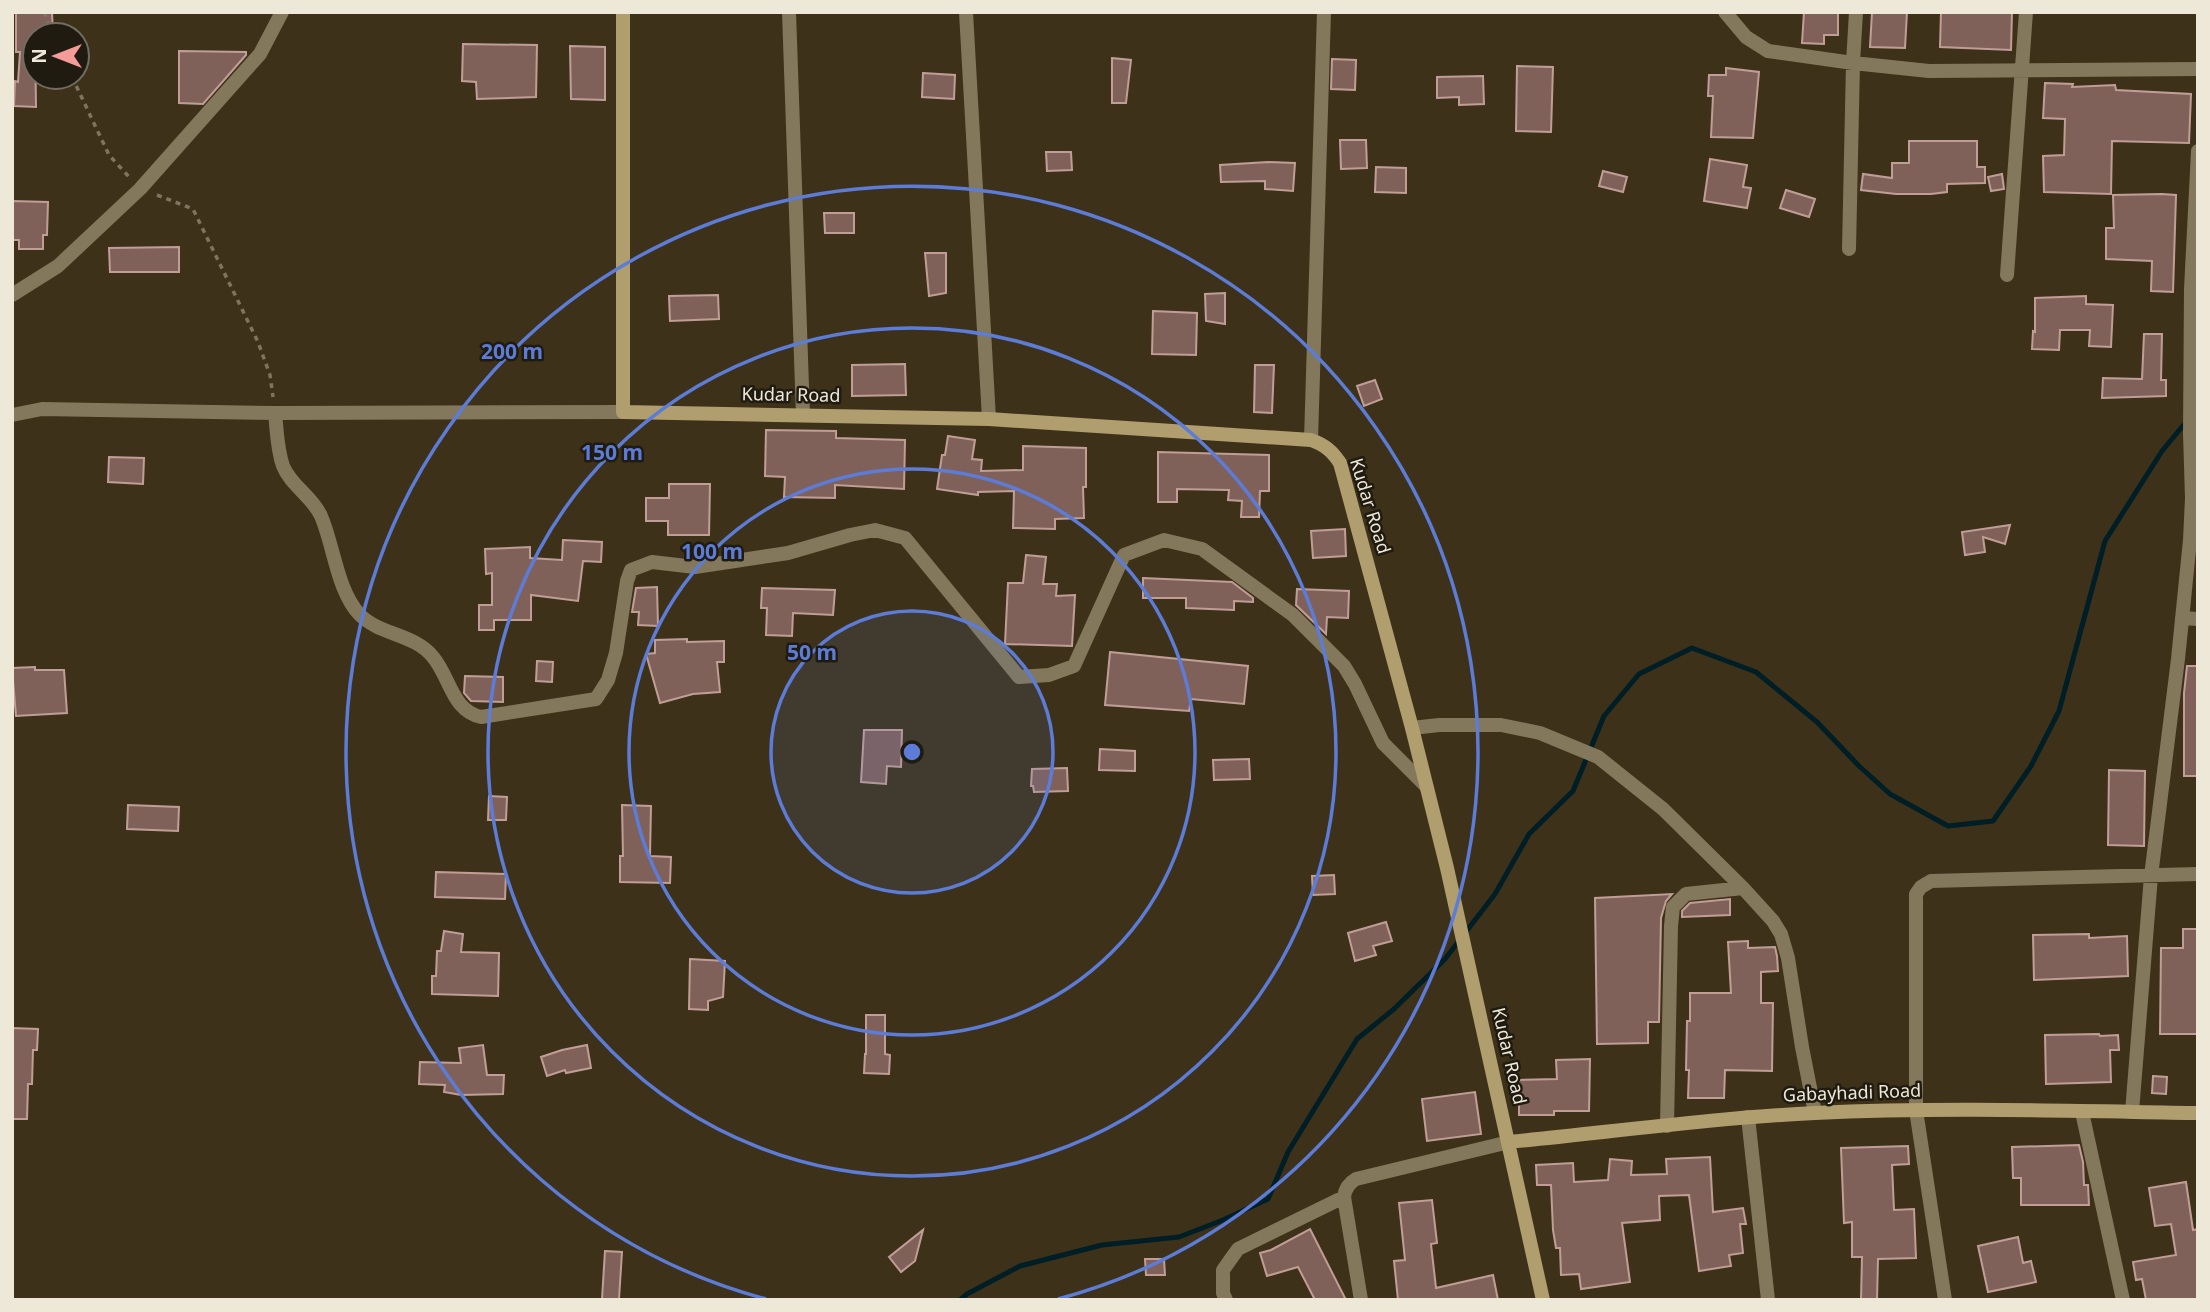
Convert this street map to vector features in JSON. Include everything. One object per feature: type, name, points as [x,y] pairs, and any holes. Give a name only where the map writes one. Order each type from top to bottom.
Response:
[{"type":"street","points":[[12,295],[58,266],[140,189],[260,54],[282,12]]},
{"type":"street","points":[[12,415],[42,409],[275,413],[623,412],[624,12]]},
{"type":"street","points":[[789,12],[803,415]]},
{"type":"street","points":[[966,12],[989,419]]},
{"type":"street","points":[[1311,440],[1324,12]]},
{"type":"street","points":[[1725,12],[1746,37],[1768,51],[1853,64],[1929,71],[2198,69]]},
{"type":"street","points":[[1849,249],[1856,12]]},
{"type":"street","points":[[2007,275],[2026,12]]},
{"type":"street","points":[[2132,1112],[2151,876],[2182,618],[2192,498],[2192,289],[2198,151]]},
{"type":"street","name":"Kudar Road","points":[[623,412],[989,419],[1311,440],[1324,444],[1333,452],[1340,463],[1447,868],[1543,1300]]},
{"type":"street","points":[[275,413],[278,447],[283,466],[288,476],[320,513],[338,571],[358,612],[368,621],[422,646],[438,664],[454,697],[473,715],[481,717],[596,699],[608,680],[616,653],[631,570],[652,562],[695,566],[733,562],[788,554],[875,530],[905,538],[1018,677],[1049,675],[1074,666],[1124,555],[1164,540],[1202,548],[1293,615],[1344,666],[1383,743],[1426,786]]},
{"type":"street","points":[[2182,618],[2198,619]]},
{"type":"street","points":[[1412,728],[1501,724],[1540,733],[1598,758],[1663,809],[1744,888],[1773,920],[1781,934],[1788,958],[1815,1113]]},
{"type":"street","points":[[1945,1300],[1916,1110],[1916,894],[1931,881],[2198,874]]},
{"type":"street","points":[[1667,1126],[1673,907],[1686,894],[1744,888]]},
{"type":"street","name":"Gabayhadi Road","points":[[1509,1142],[1748,1117],[1815,1113],[1916,1110],[2198,1113]]},
{"type":"street","points":[[2082,1112],[2123,1300]]},
{"type":"street","points":[[1748,1117],[1768,1300]]},
{"type":"street","points":[[1361,1300],[1344,1197],[1347,1187],[1356,1179],[1509,1142]]},
{"type":"street","points":[[1226,1300],[1223,1293],[1223,1270],[1238,1249],[1344,1197]]},
{"type":"path","points":[[79,91],[109,155],[140,189],[193,209],[258,342],[270,375],[275,413]]},
{"type":"building","points":[[16,12],[52,12],[52,21],[21,21],[21,91],[36,91],[36,107],[14,106],[20,52],[16,52]]},
{"type":"building","points":[[1804,12],[1838,12],[1838,35],[1824,35],[1824,44],[1802,43]]},
{"type":"building","points":[[1872,12],[1907,12],[1905,48],[1870,47]]},
{"type":"building","points":[[1941,12],[2012,12],[2011,50],[1940,47]]},
{"type":"building","points":[[463,44],[537,45],[536,97],[477,99],[476,82],[462,81]]},
{"type":"building","points":[[570,46],[605,47],[605,100],[571,99]]},
{"type":"building","points":[[179,51],[246,52],[246,55],[203,104],[179,103]]},
{"type":"building","points":[[1112,58],[1131,60],[1126,103],[1112,103]]},
{"type":"building","points":[[1332,59],[1356,60],[1355,90],[1331,89]]},
{"type":"building","points":[[1517,66],[1553,67],[1551,132],[1516,131]]},
{"type":"building","points":[[1726,68],[1759,72],[1753,138],[1711,137],[1713,96],[1708,96],[1709,75],[1726,75]]},
{"type":"building","points":[[923,73],[955,75],[954,99],[922,97]]},
{"type":"building","points":[[1483,76],[1484,104],[1459,105],[1459,97],[1437,98],[1437,77]]},
{"type":"building","points":[[2045,83],[2073,84],[2072,87],[2115,85],[2116,90],[2191,94],[2189,143],[2112,141],[2111,194],[2044,192],[2043,156],[2064,155],[2065,119],[2043,118]]},
{"type":"building","points":[[1340,140],[1366,140],[1367,168],[1341,169]]},
{"type":"building","points":[[1909,141],[1977,141],[1977,167],[1985,167],[1985,183],[1947,184],[1947,192],[1931,194],[1861,190],[1863,174],[1892,178],[1892,163],[1909,163]]},
{"type":"building","points":[[1046,152],[1071,152],[1072,170],[1047,171]]},
{"type":"building","points":[[1710,159],[1747,165],[1743,187],[1751,188],[1747,208],[1704,201]]},
{"type":"building","points":[[1295,163],[1293,191],[1265,189],[1265,181],[1221,182],[1220,165]]},
{"type":"building","points":[[1376,167],[1406,168],[1406,193],[1375,192]]},
{"type":"building","points":[[1603,171],[1627,177],[1623,192],[1599,186]]},
{"type":"building","points":[[2002,174],[2004,189],[1991,191],[1988,177]]},
{"type":"building","points":[[1786,190],[1815,199],[1809,217],[1780,208]]},
{"type":"building","points":[[2113,195],[2176,195],[2173,292],[2151,291],[2152,261],[2106,259],[2106,228],[2114,228]]},
{"type":"building","points":[[12,201],[48,202],[47,235],[43,235],[43,249],[19,249],[19,240],[12,240]]},
{"type":"building","points":[[824,213],[854,213],[854,233],[825,233]]},
{"type":"building","points":[[179,247],[179,272],[110,272],[109,248]]},
{"type":"building","points":[[925,253],[946,253],[946,293],[929,296]]},
{"type":"building","points":[[1225,293],[1225,324],[1206,321],[1205,294]]},
{"type":"building","points":[[718,295],[719,319],[670,321],[669,296]]},
{"type":"building","points":[[2086,296],[2086,304],[2113,305],[2111,347],[2089,346],[2090,330],[2060,330],[2059,350],[2032,349],[2035,298]]},
{"type":"building","points":[[1153,311],[1197,313],[1196,355],[1152,354]]},
{"type":"building","points":[[2144,334],[2162,334],[2161,380],[2166,380],[2166,396],[2102,398],[2103,378],[2142,379]]},
{"type":"building","points":[[905,364],[906,395],[852,396],[852,365]]},
{"type":"building","points":[[1255,365],[1274,365],[1272,413],[1254,412]]},
{"type":"building","points":[[1375,380],[1382,399],[1364,406],[1357,386]]},
{"type":"building","points":[[766,430],[836,431],[836,438],[905,440],[904,489],[835,485],[835,498],[784,497],[785,477],[765,476]]},
{"type":"building","points":[[948,436],[975,440],[972,459],[982,460],[981,471],[1023,470],[1023,446],[1086,448],[1084,518],[1055,519],[1055,529],[1013,528],[1014,491],[978,492],[978,495],[937,489]]},
{"type":"building","points":[[1158,452],[1269,455],[1269,491],[1260,491],[1259,517],[1241,517],[1242,501],[1228,500],[1229,490],[1177,489],[1177,502],[1158,502]]},
{"type":"building","points":[[109,457],[144,458],[143,484],[108,482]]},
{"type":"building","points":[[669,484],[710,484],[709,535],[668,535],[668,521],[646,521],[646,498],[669,498]]},
{"type":"building","points":[[2010,525],[2005,544],[1983,537],[1985,552],[1965,555],[1962,532]]},
{"type":"building","points":[[1345,529],[1346,556],[1313,558],[1311,531]]},
{"type":"building","points":[[563,540],[602,542],[601,562],[583,561],[578,601],[531,595],[531,620],[494,620],[494,630],[479,630],[479,605],[492,605],[492,573],[486,574],[485,549],[530,547],[530,558],[562,560]]},
{"type":"building","points":[[1026,555],[1046,557],[1043,584],[1057,584],[1056,596],[1075,595],[1072,646],[1005,644],[1008,583],[1023,583]]},
{"type":"building","points":[[1143,578],[1232,582],[1253,598],[1253,602],[1234,601],[1234,610],[1186,608],[1186,598],[1143,598]]},
{"type":"building","points":[[657,587],[658,626],[638,625],[639,612],[632,612],[636,588]]},
{"type":"building","points":[[762,588],[835,590],[833,615],[793,613],[792,636],[766,635],[767,608],[761,608]]},
{"type":"building","points":[[1297,589],[1349,591],[1348,618],[1327,617],[1326,634],[1296,605]]},
{"type":"building","points":[[687,639],[687,642],[724,641],[724,662],[717,662],[720,692],[693,694],[660,703],[646,654],[655,653],[655,640]]},
{"type":"building","points":[[1110,652],[1248,666],[1244,704],[1191,699],[1189,711],[1105,705]]},
{"type":"building","points":[[537,661],[553,662],[552,682],[536,681]]},
{"type":"building","points":[[2187,666],[2198,666],[2198,776],[2184,776],[2184,693]]},
{"type":"building","points":[[35,667],[35,670],[64,670],[67,713],[16,716],[12,668]]},
{"type":"building","points":[[465,676],[503,677],[503,702],[471,701],[464,693]]},
{"type":"building","points":[[864,730],[902,730],[901,767],[887,766],[886,784],[861,782]]},
{"type":"building","points":[[1100,749],[1135,751],[1135,771],[1099,770]]},
{"type":"building","points":[[1249,759],[1250,779],[1214,780],[1213,760]]},
{"type":"building","points":[[1067,768],[1068,791],[1034,792],[1031,786],[1032,769]]},
{"type":"building","points":[[2109,770],[2145,771],[2144,846],[2108,845]]},
{"type":"building","points":[[489,796],[507,797],[506,820],[488,820]]},
{"type":"building","points":[[128,805],[179,807],[178,831],[127,829]]},
{"type":"building","points":[[622,805],[651,806],[650,856],[671,857],[670,883],[620,882],[620,856],[623,856]]},
{"type":"building","points":[[436,872],[506,874],[505,899],[435,897]]},
{"type":"building","points":[[1334,875],[1335,894],[1313,895],[1312,876]]},
{"type":"building","points":[[1672,894],[1666,901],[1661,918],[1659,1022],[1648,1022],[1648,1043],[1597,1044],[1595,898]]},
{"type":"building","points":[[1730,899],[1730,915],[1682,917],[1682,911],[1690,903]]},
{"type":"building","points":[[1386,922],[1392,941],[1373,946],[1376,955],[1355,961],[1348,933]]},
{"type":"building","points":[[2183,929],[2198,929],[2198,1034],[2160,1034],[2161,948],[2183,948]]},
{"type":"building","points":[[444,931],[463,934],[461,952],[499,953],[498,996],[432,994],[432,976],[436,976],[437,951],[441,951]]},
{"type":"building","points":[[2089,934],[2089,938],[2127,936],[2128,976],[2034,980],[2033,935]]},
{"type":"building","points":[[1748,941],[1748,948],[1775,947],[1777,956],[1778,971],[1761,972],[1761,1003],[1773,1003],[1772,1071],[1725,1070],[1724,1098],[1688,1098],[1689,1070],[1686,1070],[1690,993],[1731,993],[1728,942]]},
{"type":"building","points":[[690,959],[725,961],[723,997],[708,1001],[708,1010],[689,1009]]},
{"type":"building","points":[[866,1015],[885,1015],[885,1054],[890,1055],[889,1074],[864,1073]]},
{"type":"building","points":[[12,1028],[38,1029],[37,1050],[33,1050],[32,1084],[28,1084],[27,1119],[12,1119]]},
{"type":"building","points":[[2045,1035],[2118,1035],[2119,1050],[2110,1050],[2111,1082],[2046,1084]]},
{"type":"building","points":[[483,1045],[487,1075],[504,1075],[503,1094],[461,1095],[444,1092],[445,1085],[419,1084],[420,1062],[461,1063],[459,1048]]},
{"type":"building","points":[[587,1045],[591,1068],[566,1073],[565,1070],[547,1076],[541,1057]]},
{"type":"building","points":[[1590,1059],[1589,1111],[1519,1115],[1519,1080],[1557,1079],[1556,1060]]},
{"type":"building","points":[[2153,1076],[2167,1077],[2166,1094],[2152,1093]]},
{"type":"building","points":[[1475,1092],[1481,1134],[1427,1141],[1422,1099]]},
{"type":"building","points":[[2079,1145],[2084,1185],[2088,1185],[2089,1205],[2021,1205],[2021,1178],[2013,1178],[2012,1147]]},
{"type":"building","points":[[1908,1146],[1909,1164],[1892,1165],[1894,1210],[1914,1209],[1916,1258],[1878,1259],[1877,1300],[1861,1300],[1862,1257],[1852,1257],[1852,1222],[1844,1223],[1841,1148]]},
{"type":"building","points":[[1710,1157],[1713,1212],[1743,1208],[1746,1224],[1740,1224],[1743,1253],[1729,1255],[1731,1266],[1699,1271],[1689,1195],[1659,1196],[1660,1220],[1622,1223],[1630,1282],[1581,1289],[1579,1274],[1561,1275],[1560,1248],[1556,1248],[1553,1230],[1551,1185],[1537,1185],[1536,1165],[1573,1163],[1574,1182],[1608,1180],[1610,1159],[1632,1161],[1631,1175],[1667,1174],[1666,1159]]},
{"type":"building","points":[[2186,1182],[2193,1230],[2198,1229],[2198,1300],[2146,1300],[2142,1279],[2136,1280],[2133,1262],[2176,1255],[2171,1224],[2155,1226],[2149,1188]]},
{"type":"building","points":[[1432,1200],[1437,1243],[1431,1244],[1436,1288],[1493,1275],[1498,1300],[1398,1300],[1394,1261],[1405,1260],[1399,1203]]},
{"type":"building","points":[[1310,1229],[1346,1300],[1315,1300],[1298,1267],[1267,1276],[1260,1253]]},
{"type":"building","points":[[923,1230],[915,1261],[901,1272],[889,1257]]},
{"type":"building","points":[[2018,1237],[2023,1263],[2031,1261],[2036,1282],[1988,1292],[1978,1246]]},
{"type":"building","points":[[605,1251],[622,1252],[619,1299],[602,1299]]},
{"type":"building","points":[[1145,1259],[1164,1259],[1165,1275],[1146,1275]]},
{"type":"waterway","points":[[960,1300],[1020,1266],[1102,1245],[1179,1237],[1268,1199],[1288,1152],[1357,1039],[1394,1009],[1445,959],[1495,894],[1529,834],[1573,791],[1604,716],[1639,674],[1692,648],[1756,672],[1817,722],[1890,794],[1948,826],[1993,821],[2031,766],[2059,711],[2105,541],[2162,451],[2186,422]]}]
